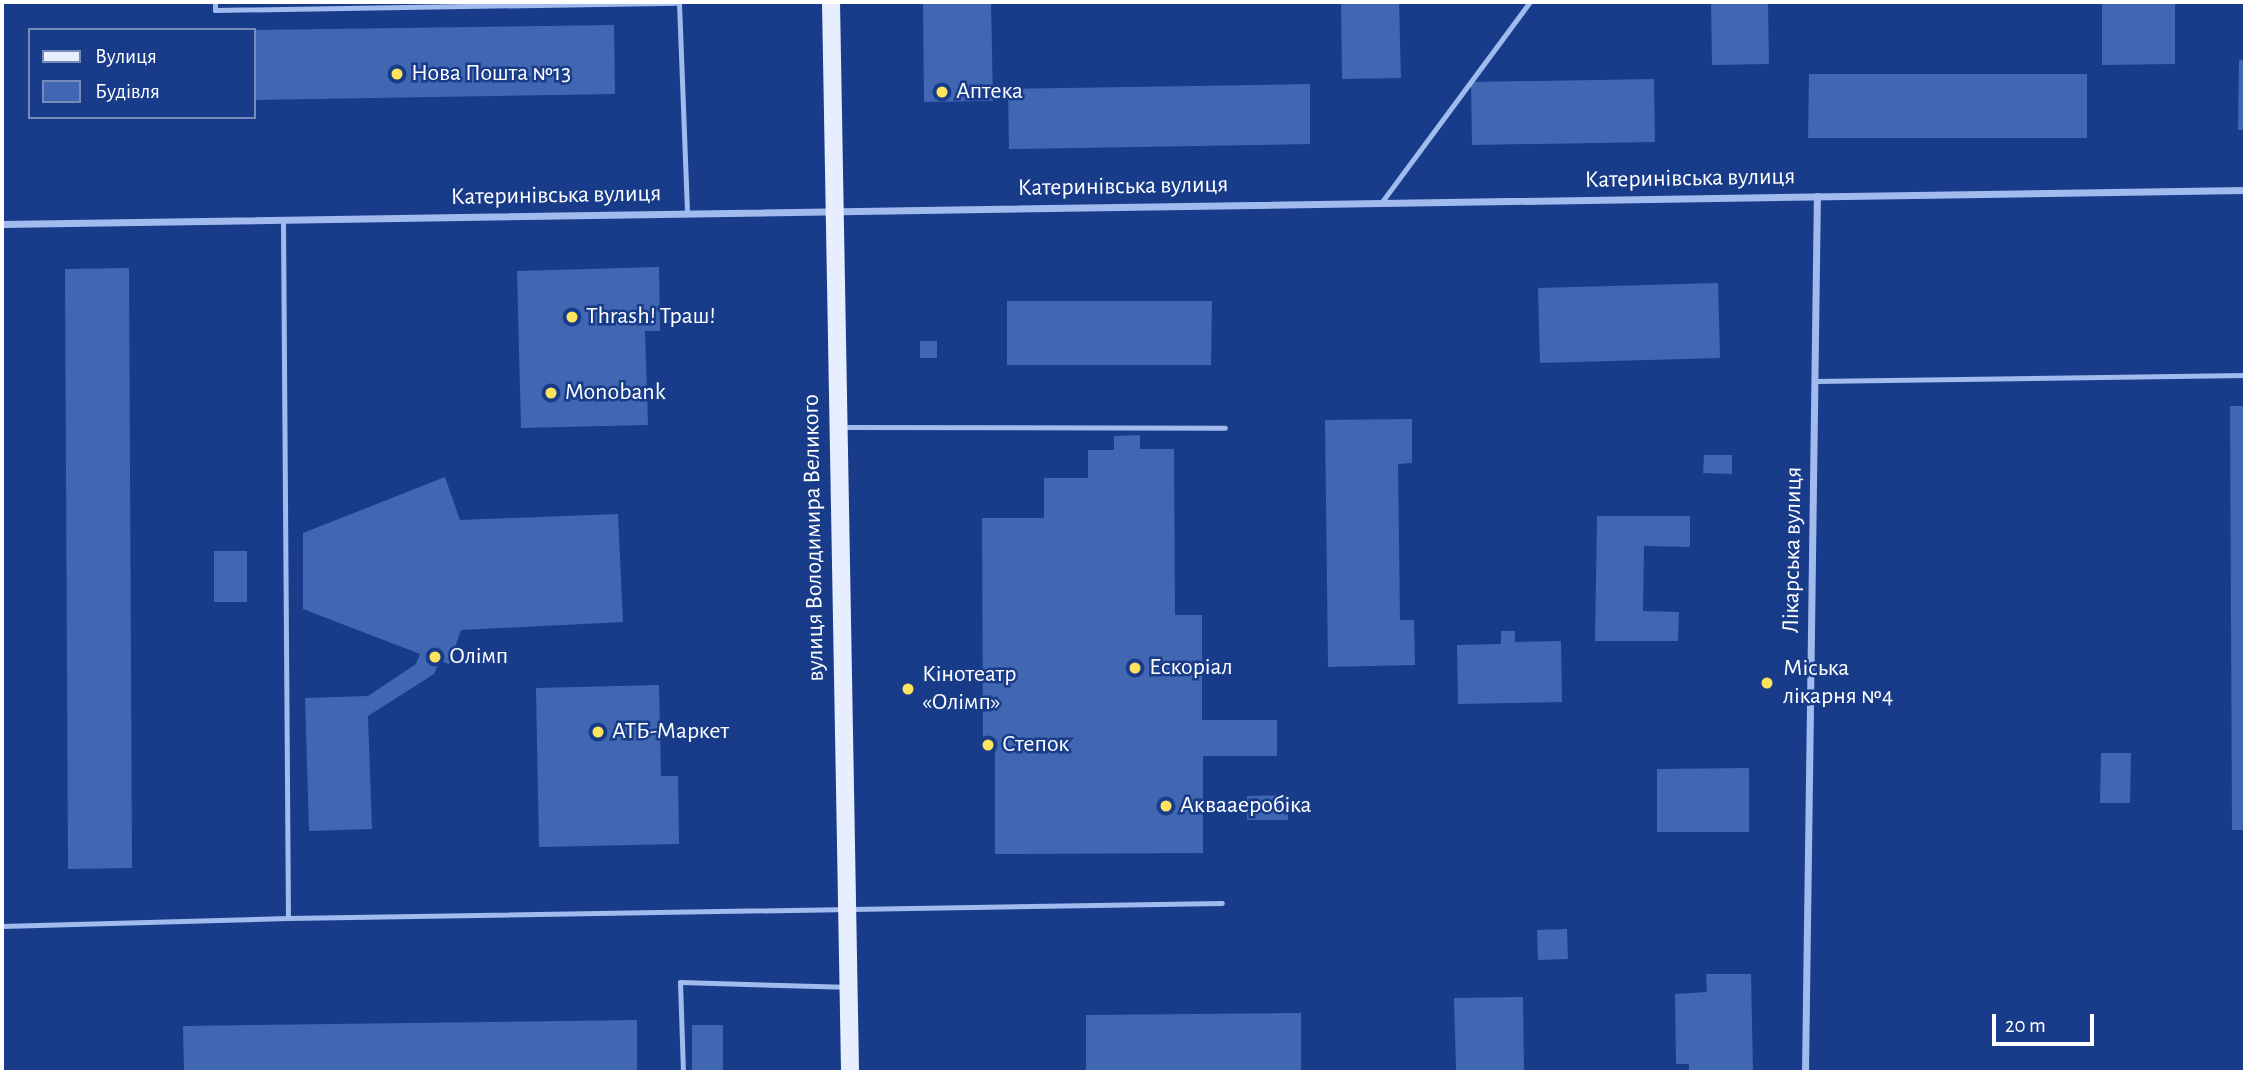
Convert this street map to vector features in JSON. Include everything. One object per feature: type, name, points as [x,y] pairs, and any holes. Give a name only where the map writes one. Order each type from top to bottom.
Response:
[{"type":"main road","name":"вулиця Володимира Великого","points":[[831,2],[836,427],[849,1072]]},
{"type":"street","name":"Катеринівська вулиця","points":[[2,224],[283,222],[833,209],[2245,190]]},
{"type":"street","name":"Лікарська вулиця","points":[[1805,1072],[1817,196]]},
{"type":"lane","points":[[215,2],[215,10],[454,4],[679,4],[687,213]]},
{"type":"lane","points":[[1381,203],[1530,2]]},
{"type":"lane","points":[[283,222],[288,918]]},
{"type":"lane","points":[[1815,381],[2245,374]]},
{"type":"lane","points":[[836,427],[1225,428]]},
{"type":"lane","points":[[2,926],[846,905],[1222,903]]},
{"type":"lane","points":[[683,1072],[680,982],[847,987]]},
{"type":"building","points":[[923,2],[991,2],[993,101],[924,102]]},
{"type":"building","points":[[1341,2],[1399,2],[1401,78],[1342,79]]},
{"type":"building","points":[[1711,2],[1768,2],[1769,64],[1712,65]]},
{"type":"building","points":[[2102,2],[2175,2],[2175,64],[2102,65]]},
{"type":"building","points":[[614,25],[615,94],[256,100],[256,30]]},
{"type":"building","points":[[2239,60],[2245,60],[2245,130],[2238,130]]},
{"type":"building","points":[[1809,74],[2087,74],[2087,138],[1808,138]]},
{"type":"building","points":[[1654,79],[1655,142],[1472,145],[1471,82]]},
{"type":"building","points":[[1310,84],[1310,144],[1009,149],[1008,89]]},
{"type":"building","points":[[659,267],[660,331],[645,331],[648,425],[521,428],[517,271]]},
{"type":"building","points":[[129,268],[132,868],[68,869],[65,269]]},
{"type":"building","points":[[1718,283],[1720,358],[1540,363],[1538,288]]},
{"type":"building","points":[[1007,301],[1212,301],[1211,365],[1007,365]]},
{"type":"building","points":[[920,341],[937,341],[937,358],[920,358]]},
{"type":"building","points":[[2230,406],[2245,406],[2245,830],[2232,830]]},
{"type":"building","points":[[1412,419],[1412,463],[1398,464],[1400,620],[1414,620],[1415,665],[1328,667],[1325,420]]},
{"type":"building","name":"Ескоріал","points":[[1140,435],[1140,449],[1174,449],[1175,615],[1202,615],[1202,720],[1277,720],[1277,756],[1203,756],[1203,853],[995,854],[995,745],[983,745],[982,518],[1044,518],[1044,478],[1088,478],[1088,450],[1114,450],[1114,436]]},
{"type":"building","points":[[1704,455],[1732,455],[1732,474],[1703,473]]},
{"type":"building","name":"Олімп","points":[[445,477],[460,520],[618,514],[623,622],[461,630],[449,664],[440,661],[434,674],[368,716],[372,829],[309,831],[305,698],[368,696],[416,664],[420,654],[303,609],[303,533]]},
{"type":"building","points":[[1597,516],[1690,516],[1690,547],[1644,546],[1643,611],[1679,612],[1678,641],[1595,641]]},
{"type":"building","points":[[214,551],[247,551],[247,602],[214,602]]},
{"type":"building","points":[[1501,631],[1515,631],[1515,642],[1561,641],[1562,702],[1458,704],[1457,645],[1501,644]]},
{"type":"building","name":"АТБ-Маркет","points":[[659,685],[661,776],[678,776],[679,844],[539,847],[536,688]]},
{"type":"building","points":[[2101,753],[2131,753],[2130,803],[2100,803]]},
{"type":"building","points":[[1749,768],[1749,832],[1657,832],[1657,769]]},
{"type":"building","points":[[1288,795],[1288,820],[1247,820],[1247,796]]},
{"type":"building","points":[[1567,929],[1568,959],[1538,960],[1537,930]]},
{"type":"building","points":[[1706,974],[1751,974],[1753,1072],[1689,1072],[1689,1064],[1676,1064],[1675,994],[1707,992]]},
{"type":"building","points":[[1523,997],[1524,1072],[1456,1072],[1454,998]]},
{"type":"building","points":[[1301,1013],[1301,1072],[1086,1072],[1086,1015]]},
{"type":"building","points":[[637,1020],[637,1072],[184,1072],[183,1026]]},
{"type":"building","points":[[692,1025],[723,1025],[723,1072],[692,1072]]},
{"type":"place","name":"Нова Пошта №13","points":[[397,74]]},
{"type":"place","name":"Аптека","points":[[942,92]]},
{"type":"place","name":"Thrash! Траш!","points":[[572,317]]},
{"type":"place","name":"Monobank","points":[[551,393]]},
{"type":"place","name":"Олімп","points":[[435,657]]},
{"type":"place","name":"Ескоріал","points":[[1135,668]]},
{"type":"place","name":"Міська лікарня №4","points":[[1767,683]]},
{"type":"place","name":"Кінотеатр «Олімп»","points":[[908,689]]},
{"type":"place","name":"АТБ-Маркет","points":[[598,732]]},
{"type":"place","name":"Степок","points":[[988,745]]},
{"type":"place","name":"Аквааеробіка","points":[[1166,806]]}]
